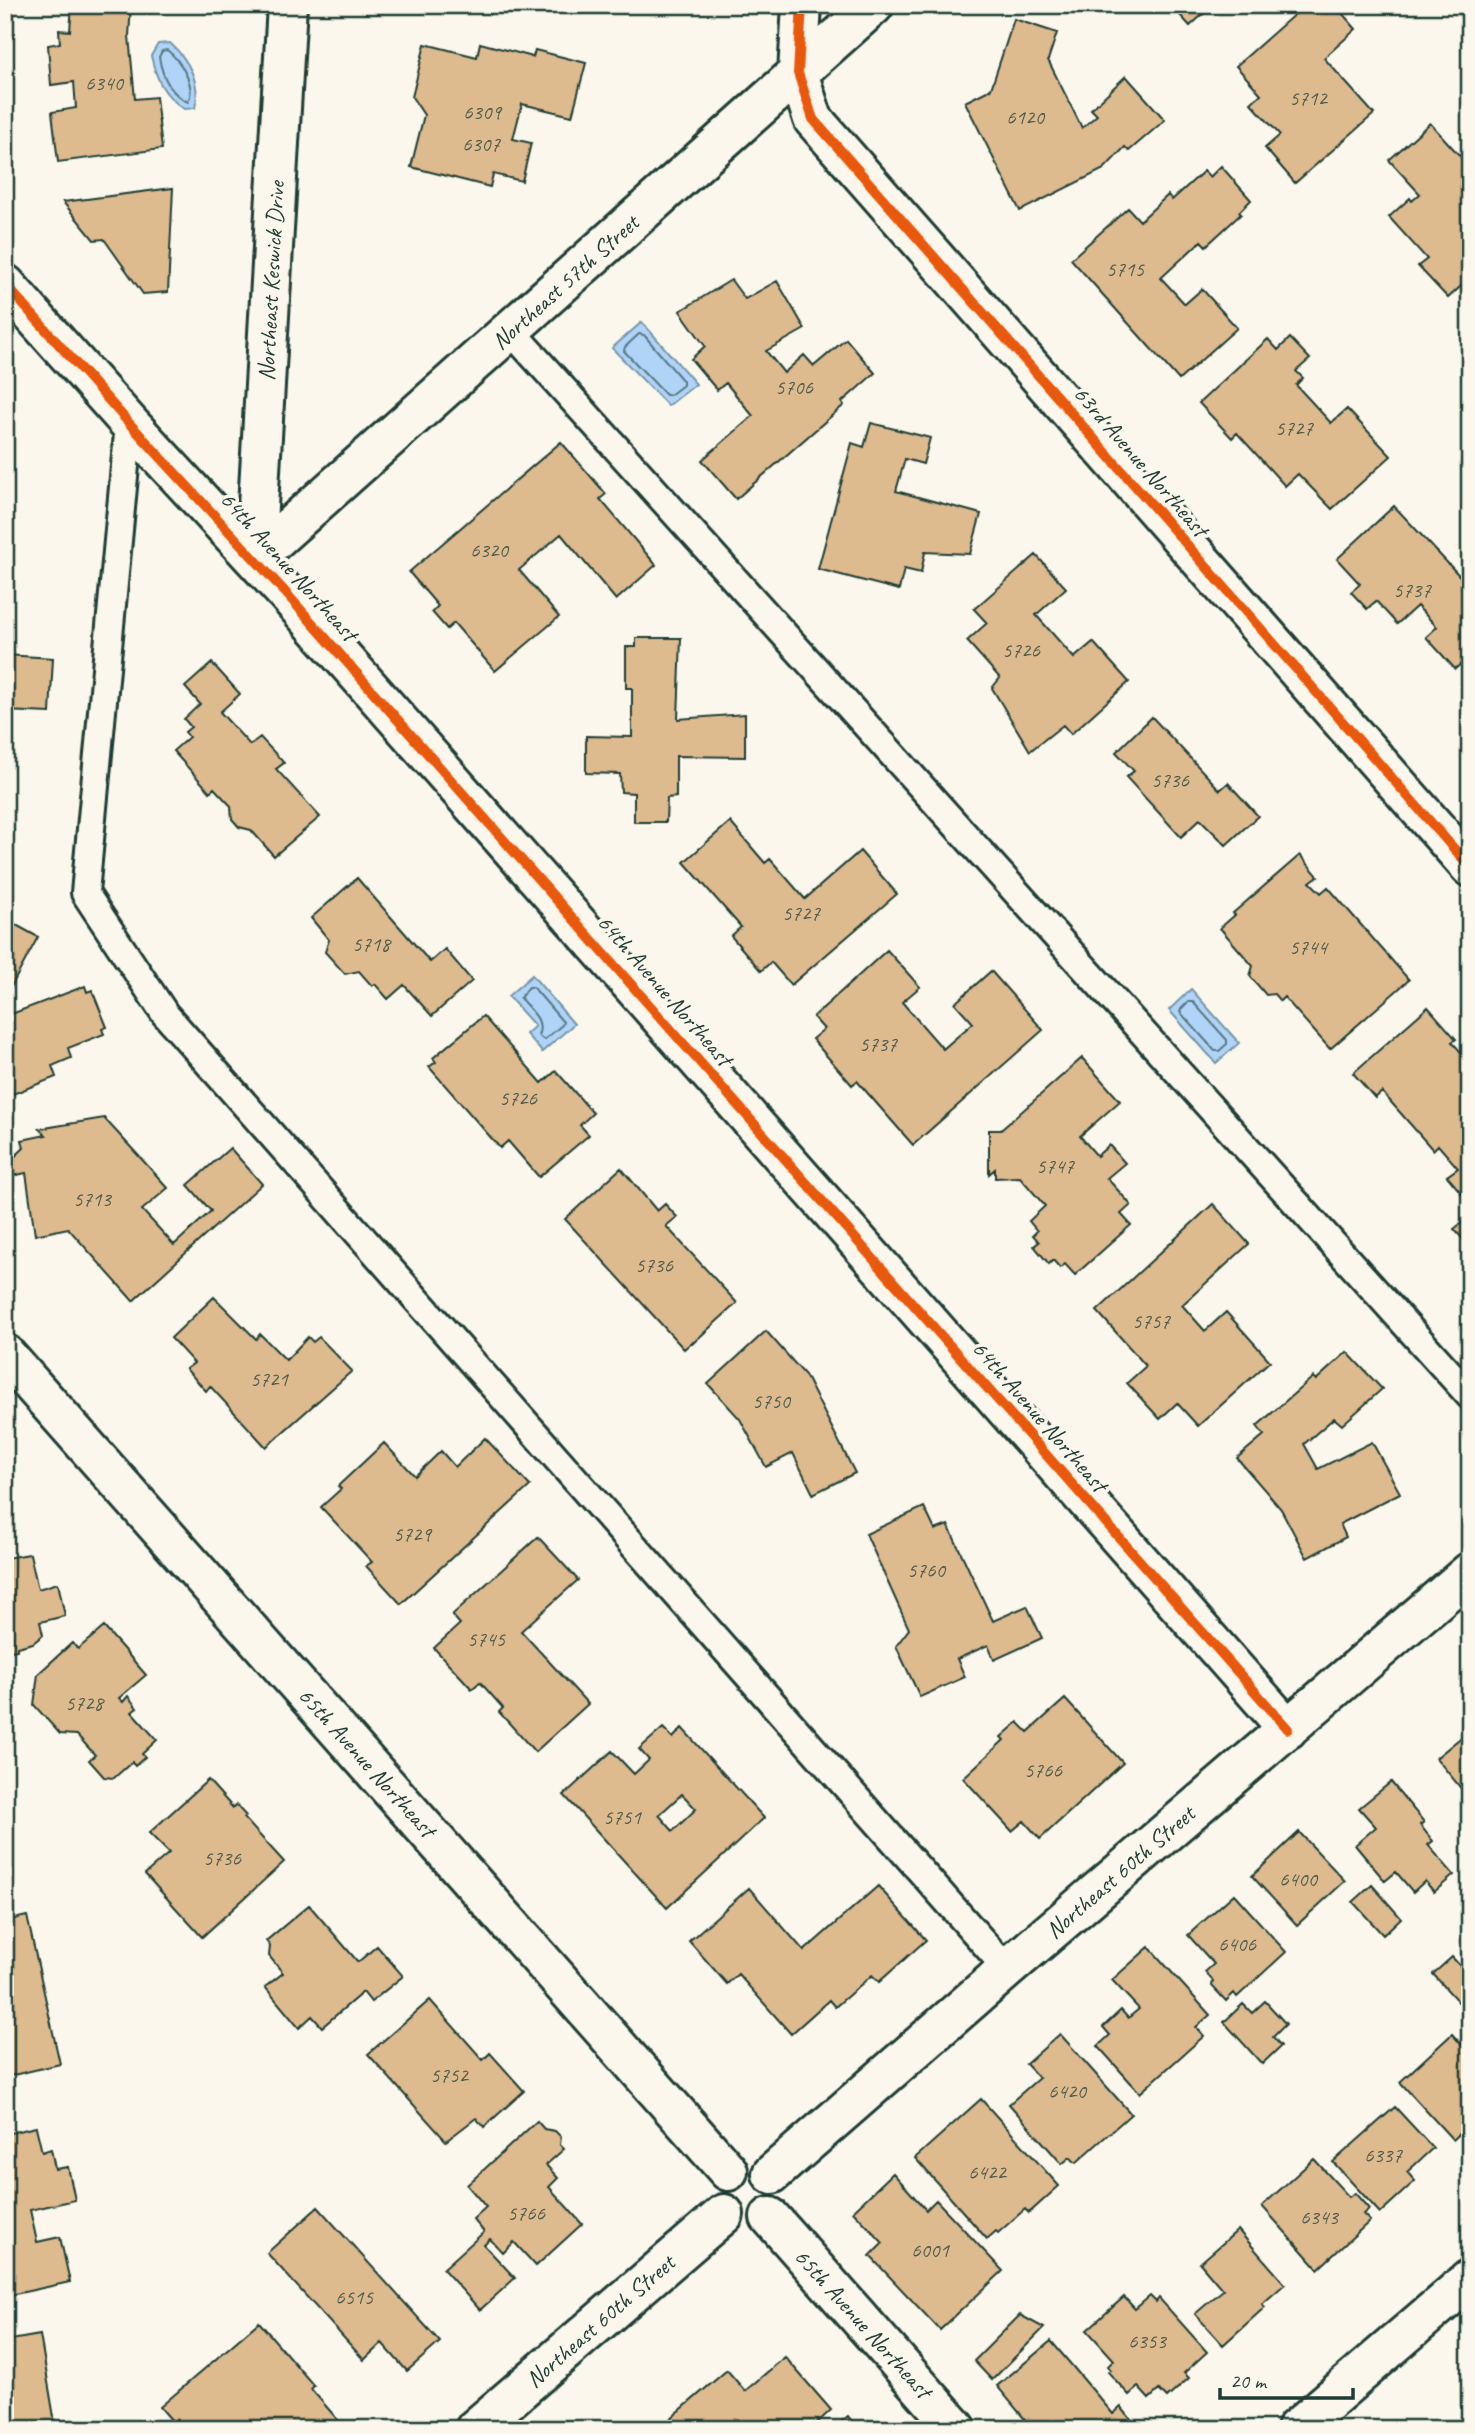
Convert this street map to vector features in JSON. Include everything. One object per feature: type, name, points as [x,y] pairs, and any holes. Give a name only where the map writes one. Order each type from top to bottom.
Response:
[{"type":"street","name":"Northeast Keswick Drive","points":[[255,558],[287,5]]},
{"type":"street","name":"63rd Avenue Northeast","points":[[802,5],[799,73],[813,120],[1470,867]]},
{"type":"street","name":"Northeast 57th Street","points":[[255,558],[874,5]]},
{"type":"street","name":"64th Avenue Northeast","points":[[5,284],[129,424],[255,558],[1288,1729]]},
{"type":"street","name":"65th Avenue Northeast","points":[[5,1354],[728,2171]]},
{"type":"street","name":"Northeast 60th Street","points":[[772,2174],[1470,1572]]},
{"type":"street","points":[[750,2163],[759,2164],[772,2174],[779,2186],[780,2196],[778,2206],[770,2217],[754,2225],[743,2225],[724,2214],[719,2205],[718,2194],[719,2185],[728,2171],[739,2164],[750,2163]]},
{"type":"street","name":"Northeast 60th Street","points":[[475,2429],[724,2214]]},
{"type":"street","name":"65th Avenue Northeast","points":[[770,2217],[957,2429]]},
{"type":"street","points":[[1296,2429],[1470,2280]]},
{"type":"lane","points":[[511,331],[1470,1396]]},
{"type":"lane","points":[[129,424],[85,894],[165,1014],[1007,1969]]},
{"type":"water","points":[[170,43],[192,72],[196,90],[195,108],[184,109],[177,103],[166,92],[156,73],[151,56],[158,44]]},
{"type":"water","points":[[642,322],[696,384],[668,406],[612,348]]},
{"type":"water","points":[[532,975],[574,1024],[542,1052],[526,1034],[535,1026],[508,996]]},
{"type":"water","points":[[1191,989],[1239,1043],[1216,1063],[1169,1010]]},
{"type":"building","points":[[72,5],[131,5],[129,36],[135,99],[156,97],[162,149],[58,162],[52,112],[76,108],[74,82],[51,85],[48,45],[60,43],[59,30],[70,31]]},
{"type":"building","points":[[1171,5],[1213,5],[1190,26]]},
{"type":"building","points":[[1305,5],[1335,5],[1356,29],[1324,58],[1374,114],[1295,183],[1265,148],[1280,135],[1251,103],[1261,94],[1236,66]]},
{"type":"building","points":[[1014,19],[1057,33],[1048,60],[1082,128],[1097,115],[1091,109],[1126,76],[1165,120],[1129,151],[1125,147],[1104,169],[1020,211],[965,102],[991,89]]},
{"type":"building","points":[[480,43],[533,57],[535,50],[586,63],[572,116],[522,104],[513,139],[531,143],[522,181],[493,174],[490,187],[411,167],[424,115],[412,97],[425,44],[477,57]]},
{"type":"building","points":[[1430,123],[1470,167],[1470,278],[1448,298],[1418,266],[1427,259],[1389,217],[1410,198],[1412,201],[1420,194],[1389,160]]},
{"type":"building","points":[[1221,166],[1251,200],[1239,212],[1241,214],[1206,246],[1201,241],[1161,278],[1185,304],[1202,289],[1237,328],[1179,380],[1071,259],[1128,208],[1140,221],[1168,195],[1172,200],[1204,171],[1210,177]]},
{"type":"building","points":[[173,188],[168,292],[143,294],[104,239],[94,240],[63,202]]},
{"type":"building","points":[[731,280],[745,299],[777,281],[805,329],[766,351],[784,373],[804,355],[814,366],[846,339],[875,373],[842,402],[844,405],[736,499],[702,460],[753,416],[726,383],[717,390],[691,359],[705,346],[680,311]]},
{"type":"building","points":[[1290,338],[1310,359],[1296,371],[1303,378],[1296,385],[1331,423],[1347,409],[1391,456],[1332,509],[1298,474],[1285,486],[1237,433],[1232,438],[1199,403],[1268,339],[1278,350]]},
{"type":"building","points":[[871,423],[930,438],[923,464],[905,459],[896,491],[981,514],[970,554],[925,552],[921,573],[904,569],[899,590],[818,569],[852,443],[864,447]]},
{"type":"building","points":[[561,442],[606,494],[600,499],[656,565],[616,600],[561,534],[519,570],[559,617],[495,671],[454,623],[447,629],[432,612],[438,606],[409,572]]},
{"type":"building","points":[[1394,506],[1470,587],[1470,656],[1455,669],[1426,637],[1437,627],[1417,606],[1397,624],[1376,601],[1367,609],[1351,592],[1360,584],[1337,559]]},
{"type":"building","points":[[1036,555],[1066,588],[1036,615],[1074,658],[1093,642],[1129,682],[1071,734],[1063,725],[1030,751],[992,688],[1000,678],[967,641],[987,623],[974,609]]},
{"type":"building","points":[[636,638],[681,638],[678,719],[745,714],[745,757],[676,756],[676,797],[667,798],[666,822],[634,822],[634,793],[621,792],[620,774],[586,773],[586,736],[632,737],[632,688],[626,688],[626,647],[636,647]]},
{"type":"building","points":[[5,655],[53,658],[50,713],[5,711]]},
{"type":"building","points":[[212,663],[240,694],[220,712],[250,745],[260,737],[284,763],[276,769],[320,817],[274,856],[251,830],[239,827],[232,819],[231,806],[214,788],[210,792],[173,751],[189,737],[185,732],[191,727],[184,719],[200,704],[185,687]]},
{"type":"building","points":[[1152,717],[1220,790],[1228,783],[1258,816],[1226,845],[1200,819],[1181,837],[1126,777],[1134,771],[1116,752]]},
{"type":"building","points":[[730,822],[765,863],[770,859],[805,899],[860,851],[897,894],[791,985],[771,962],[761,971],[731,936],[741,927],[684,862]]},
{"type":"building","points":[[1300,855],[1318,876],[1310,882],[1321,893],[1328,887],[1409,980],[1330,1049],[1284,997],[1280,1001],[1274,994],[1266,995],[1250,976],[1253,966],[1220,928],[1235,915],[1233,913]]},
{"type":"building","points":[[357,878],[430,962],[445,949],[472,981],[432,1016],[404,985],[388,999],[359,971],[345,974],[325,952],[329,940],[311,918]]},
{"type":"building","points":[[5,919],[38,937],[5,998]]},
{"type":"building","points":[[887,950],[920,987],[902,1002],[943,1049],[973,1023],[955,1003],[991,971],[1043,1030],[913,1145],[857,1081],[852,1085],[812,1039],[824,1029],[813,1017]]},
{"type":"building","points":[[85,986],[87,992],[92,990],[107,1027],[102,1029],[104,1034],[68,1048],[71,1058],[52,1066],[56,1077],[10,1095],[5,1104],[5,1005],[9,1015]]},
{"type":"building","points":[[1428,1007],[1456,1039],[1452,1042],[1468,1060],[1464,1064],[1470,1070],[1470,1189],[1463,1195],[1447,1176],[1458,1168],[1438,1145],[1433,1150],[1382,1092],[1375,1098],[1353,1073]]},
{"type":"building","points":[[483,1016],[542,1083],[556,1071],[593,1113],[580,1125],[589,1135],[539,1177],[508,1141],[500,1148],[429,1067],[436,1062],[433,1058]]},
{"type":"building","points":[[1082,1058],[1120,1101],[1080,1136],[1097,1156],[1109,1145],[1125,1163],[1107,1178],[1131,1205],[1121,1214],[1131,1225],[1075,1275],[1065,1264],[1060,1268],[1053,1260],[1049,1264],[1034,1246],[1039,1242],[1033,1235],[1037,1231],[1029,1221],[1045,1206],[1020,1177],[995,1178],[995,1169],[989,1174],[989,1130],[1001,1130]]},
{"type":"building","points":[[104,1118],[168,1188],[142,1210],[174,1245],[211,1211],[188,1185],[230,1148],[262,1184],[133,1301],[68,1228],[35,1235],[26,1173],[12,1176],[11,1160],[24,1148],[22,1140],[46,1135],[39,1129]]},
{"type":"building","points":[[621,1168],[657,1211],[665,1204],[677,1217],[666,1226],[737,1303],[684,1349],[565,1219]]},
{"type":"building","points":[[1213,1204],[1249,1244],[1182,1305],[1205,1331],[1226,1312],[1270,1361],[1198,1426],[1177,1403],[1160,1419],[1127,1383],[1146,1366],[1097,1311]]},
{"type":"building","points":[[1470,1216],[1470,1247],[1454,1229]]},
{"type":"building","points":[[214,1297],[256,1339],[260,1334],[286,1360],[308,1337],[313,1342],[319,1337],[352,1371],[266,1447],[210,1386],[206,1391],[186,1369],[194,1363],[171,1338]]},
{"type":"building","points":[[766,1331],[805,1375],[855,1473],[813,1494],[793,1453],[766,1467],[740,1419],[708,1384]]},
{"type":"building","points":[[1347,1352],[1382,1389],[1342,1425],[1334,1418],[1304,1444],[1318,1469],[1372,1442],[1400,1493],[1340,1524],[1346,1537],[1307,1558],[1281,1509],[1237,1458],[1264,1435],[1257,1426],[1313,1377],[1316,1380]]},
{"type":"building","points":[[485,1438],[530,1486],[401,1604],[366,1566],[372,1562],[321,1507],[341,1489],[338,1486],[384,1443],[415,1476],[441,1451],[455,1467]]},
{"type":"building","points":[[924,1507],[935,1530],[948,1525],[993,1621],[1027,1606],[1042,1638],[994,1660],[988,1645],[957,1659],[965,1677],[920,1697],[896,1646],[909,1629],[866,1534]]},
{"type":"building","points":[[538,1537],[578,1580],[521,1631],[588,1704],[535,1752],[499,1712],[503,1708],[480,1682],[472,1689],[434,1648],[460,1624],[452,1615]]},
{"type":"building","points":[[30,1554],[38,1589],[58,1583],[65,1616],[40,1622],[43,1635],[33,1643],[5,1652],[5,1558]]},
{"type":"building","points":[[104,1627],[146,1675],[119,1698],[123,1702],[128,1696],[137,1708],[132,1712],[157,1740],[142,1754],[145,1757],[135,1766],[132,1762],[114,1778],[104,1777],[89,1760],[95,1755],[77,1735],[60,1734],[34,1705],[38,1674],[72,1643],[78,1649]]},
{"type":"building","points":[[1065,1699],[1123,1763],[1040,1839],[1024,1821],[1012,1831],[963,1778],[1004,1740],[1001,1737],[1018,1722],[1028,1732]]},
{"type":"building","points":[[663,1728],[673,1738],[682,1728],[764,1818],[667,1908],[564,1795],[612,1751],[634,1774],[649,1760],[639,1749]],"holes":[[[682,1794],[696,1809],[673,1831],[659,1815]]]},
{"type":"building","points":[[1470,1730],[1470,1807],[1464,1800],[1469,1798],[1436,1758]]},
{"type":"building","points":[[208,1780],[233,1808],[236,1805],[246,1816],[244,1818],[284,1862],[202,1937],[145,1874],[169,1853],[149,1833]]},
{"type":"building","points":[[1391,1782],[1424,1822],[1420,1825],[1433,1841],[1428,1845],[1454,1875],[1434,1892],[1425,1881],[1413,1892],[1396,1872],[1385,1881],[1355,1845],[1376,1827],[1359,1808]]},
{"type":"building","points":[[1299,1832],[1345,1881],[1297,1925],[1252,1876]]},
{"type":"building","points":[[1372,1885],[1401,1918],[1383,1935],[1353,1902]]},
{"type":"building","points":[[878,1886],[926,1940],[879,1982],[872,1975],[835,2007],[829,2000],[791,2034],[738,1974],[727,1984],[689,1941],[749,1888],[804,1951]]},
{"type":"building","points":[[1234,1894],[1286,1952],[1237,1997],[1234,1993],[1226,2001],[1212,1986],[1213,1981],[1205,1972],[1214,1964],[1188,1935]]},
{"type":"building","points":[[309,1905],[358,1962],[377,1946],[403,1976],[371,2002],[363,1992],[322,2027],[312,2016],[299,2028],[265,1987],[283,1973],[269,1956],[270,1946],[266,1941]]},
{"type":"building","points":[[27,1916],[60,2064],[5,2077],[5,1921]]},
{"type":"building","points":[[1149,1947],[1210,2015],[1196,2027],[1204,2036],[1140,2093],[1098,2046],[1110,2035],[1103,2027],[1121,2010],[1128,2018],[1139,2009],[1112,1980]]},
{"type":"building","points":[[1452,1957],[1470,1977],[1470,2015],[1433,1974]]},
{"type":"building","points":[[430,2000],[483,2060],[490,2053],[524,2091],[484,2127],[476,2118],[446,2141],[368,2054]]},
{"type":"building","points":[[1265,2001],[1286,2024],[1273,2037],[1281,2046],[1262,2064],[1224,2022],[1243,2004],[1252,2013]]},
{"type":"building","points":[[1060,2034],[1131,2114],[1076,2163],[1070,2157],[1062,2164],[1009,2104],[1039,2078],[1026,2064]]},
{"type":"building","points":[[1452,2034],[1470,2054],[1470,2124],[1453,2140],[1400,2082]]},
{"type":"building","points":[[981,2099],[1059,2186],[1029,2213],[1025,2209],[998,2233],[996,2231],[987,2239],[915,2158]]},
{"type":"building","points":[[1395,2107],[1433,2148],[1407,2172],[1415,2181],[1380,2213],[1333,2162]]},
{"type":"building","points":[[537,2121],[544,2129],[555,2131],[561,2137],[560,2145],[564,2149],[546,2165],[558,2178],[549,2187],[582,2224],[536,2266],[514,2242],[503,2253],[490,2239],[484,2245],[515,2278],[480,2310],[443,2269],[484,2232],[473,2219],[486,2207],[467,2185]]},
{"type":"building","points":[[36,2127],[42,2152],[51,2149],[55,2169],[68,2167],[75,2200],[30,2210],[37,2242],[60,2237],[70,2282],[6,2296],[5,2134]]},
{"type":"building","points":[[1314,2159],[1349,2197],[1355,2193],[1369,2209],[1363,2214],[1370,2221],[1318,2269],[1262,2206]]},
{"type":"building","points":[[893,2173],[926,2210],[936,2200],[1003,2271],[940,2330],[870,2256],[883,2243],[853,2211]]},
{"type":"building","points":[[318,2207],[440,2342],[407,2371],[382,2343],[364,2360],[267,2253]]},
{"type":"building","points":[[1238,2230],[1285,2284],[1262,2304],[1265,2307],[1223,2345],[1195,2314],[1223,2290],[1200,2263]]},
{"type":"building","points":[[1150,2296],[1156,2302],[1159,2298],[1207,2352],[1184,2373],[1189,2378],[1167,2398],[1159,2390],[1149,2399],[1138,2387],[1129,2395],[1108,2372],[1111,2370],[1108,2366],[1114,2360],[1087,2330],[1124,2297],[1135,2309]]},
{"type":"building","points":[[1020,2315],[1044,2328],[992,2380],[974,2361]]},
{"type":"building","points":[[259,2322],[314,2386],[311,2389],[343,2429],[179,2429],[160,2407]]},
{"type":"building","points":[[40,2335],[55,2423],[41,2425],[42,2429],[5,2429],[5,2341]]},
{"type":"building","points":[[1051,2341],[1113,2414],[1121,2407],[1139,2429],[1033,2429],[997,2386]]},
{"type":"building","points":[[785,2357],[831,2410],[815,2425],[818,2429],[676,2429],[669,2420],[727,2370],[745,2391]]},
{"type":"building","points":[[848,2416],[858,2429],[833,2429]]},
{"type":"cycle path","points":[[802,5],[798,73],[813,119],[1470,867]]},
{"type":"cycle path","points":[[5,284],[285,592],[1288,1729]]}]
